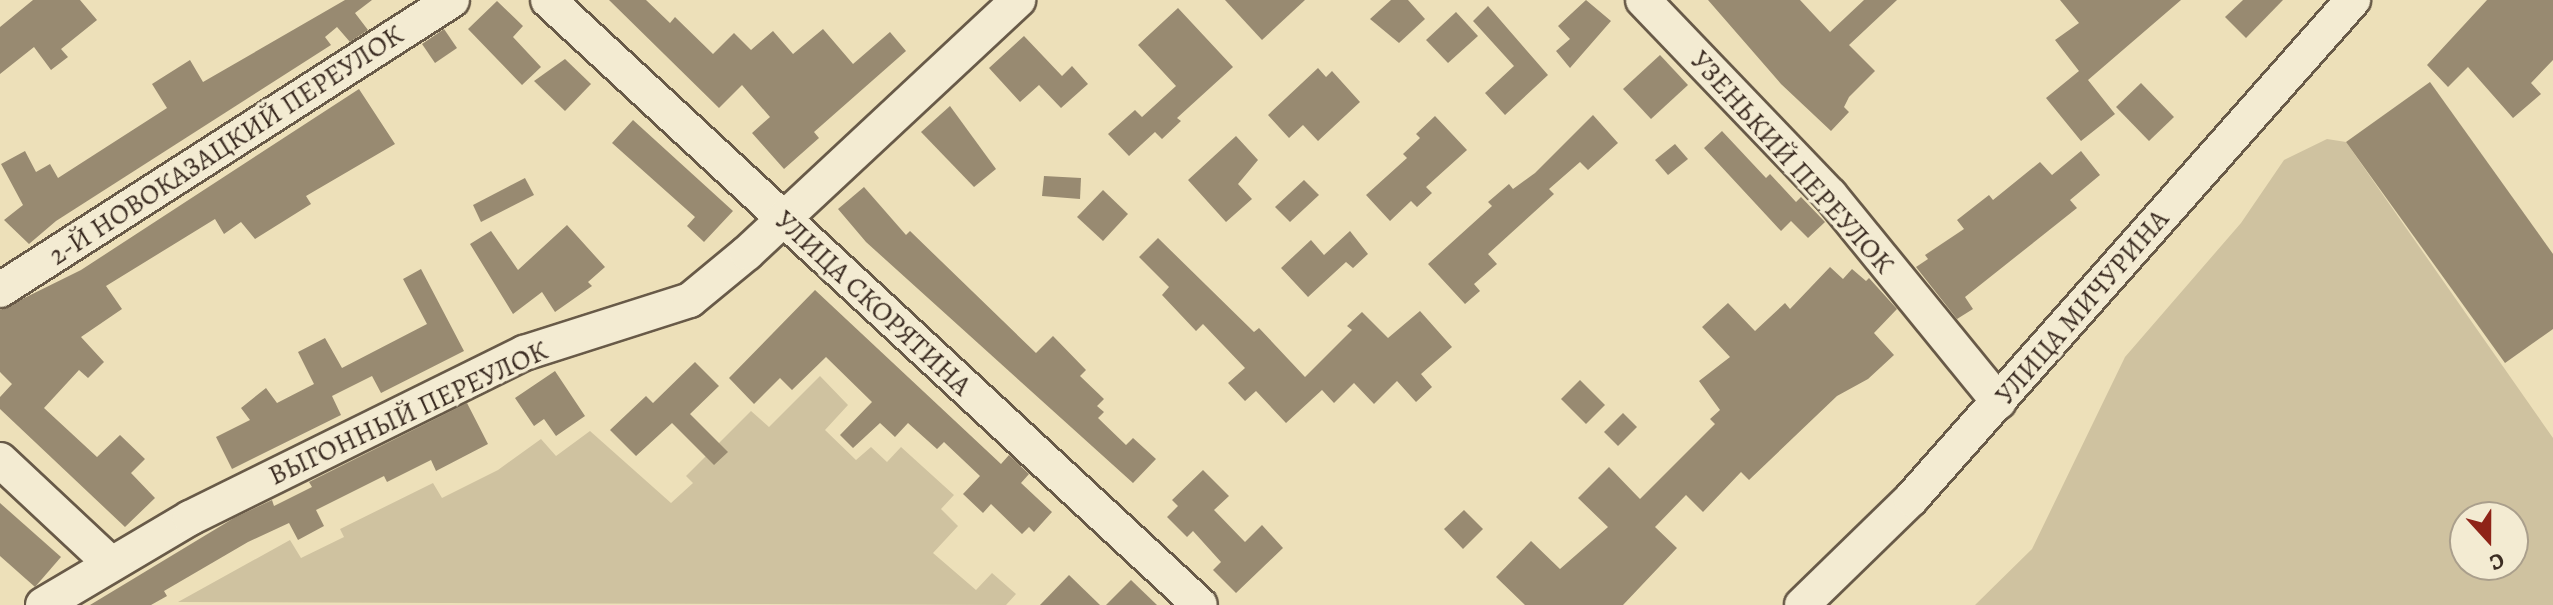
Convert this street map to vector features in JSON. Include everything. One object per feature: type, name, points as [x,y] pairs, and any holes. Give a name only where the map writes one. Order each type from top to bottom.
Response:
[{"type":"street","name":"2-Й НОВОКАЗАЦКИЙ ПЕРЕУЛОК","points":[[0,290],[452,0]]},
{"type":"street","name":"УЛИЦА СКОРЯТИНА","points":[[548,0],[1200,605]]},
{"type":"street","name":"ВЫГОННЫЙ ПЕРЕУЛОК","points":[[43,605],[190,518],[524,353],[690,300],[782,220],[1018,0]]},
{"type":"street","name":"УЗЕНЬКИЙ ПЕРЕУЛОК","points":[[1643,0],[1830,195],[1999,402]]},
{"type":"street","name":"УЛИЦА МИЧУРИНА","points":[[1802,605],[1911,499],[2353,0]]},
{"type":"street","points":[[0,460],[111,564]]},
{"type":"shaded area","points":[[2327,139],[2346,142],[2553,438],[2553,605],[1975,605],[2032,549],[2125,357],[2241,223],[2284,160]]},
{"type":"shaded area","points":[[820,376],[848,405],[825,430],[856,460],[871,447],[887,462],[901,447],[954,495],[941,509],[958,526],[933,553],[976,590],[992,573],[1016,594],[1006,605],[178,602],[290,540],[301,558],[344,537],[340,529],[433,483],[442,498],[498,470],[541,439],[556,456],[590,431],[671,503],[693,483],[686,476],[751,411],[769,427]]},
{"type":"building","points":[[33,0],[80,0],[97,20],[61,49],[68,57],[51,70],[34,47],[0,74],[0,27]]},
{"type":"building","points":[[345,0],[372,0],[355,13],[368,30],[350,42],[337,27],[325,37],[331,45],[56,221],[29,244],[4,220],[23,205],[1,164],[25,151],[36,172],[50,164],[58,178],[167,108],[152,84],[190,60],[203,82]]},
{"type":"building","points":[[609,0],[646,0],[670,23],[675,17],[713,54],[734,33],[751,50],[773,31],[793,54],[823,29],[853,64],[890,32],[906,51],[814,132],[819,138],[784,169],[752,133],[770,117],[742,85],[719,108]]},
{"type":"building","points":[[1225,0],[1305,0],[1262,40]]},
{"type":"building","points":[[1391,0],[1408,0],[1425,19],[1399,43],[1370,19]]},
{"type":"building","points":[[1586,0],[1611,21],[1570,68],[1556,51],[1570,39],[1558,26]]},
{"type":"building","points":[[1708,0],[1800,0],[1830,32],[1864,0],[1897,0],[1849,45],[1875,71],[1849,97],[1844,107],[1849,112],[1831,131],[1781,84]]},
{"type":"building","points":[[2060,0],[2181,0],[2088,80],[2115,114],[2081,141],[2046,98],[2079,71],[2055,40],[2079,23]]},
{"type":"building","points":[[2243,0],[2283,0],[2246,38],[2225,17]]},
{"type":"building","points":[[2487,0],[2553,0],[2553,60],[2531,83],[2541,94],[2513,118],[2468,67],[2448,87],[2427,65]]},
{"type":"building","points":[[497,1],[523,26],[513,37],[541,67],[522,85],[468,29]]},
{"type":"building","points":[[1488,6],[1548,75],[1505,115],[1485,93],[1514,66],[1473,21]]},
{"type":"building","points":[[1178,8],[1233,67],[1177,118],[1181,121],[1162,139],[1155,132],[1129,156],[1108,134],[1135,110],[1142,117],[1176,86],[1138,45]]},
{"type":"building","points":[[1456,12],[1478,36],[1448,63],[1426,40]]},
{"type":"building","points":[[444,29],[457,48],[435,63],[422,44]]},
{"type":"building","points":[[1024,36],[1062,76],[1072,66],[1088,84],[1061,108],[1039,85],[1020,102],[989,68]]},
{"type":"building","points":[[1660,55],[1688,85],[1651,119],[1623,89]]},
{"type":"building","points":[[565,59],[591,84],[565,111],[534,81]]},
{"type":"building","points":[[1318,68],[1326,77],[1332,71],[1360,102],[1318,141],[1303,125],[1289,138],[1268,115]]},
{"type":"building","points":[[2430,82],[2553,254],[2553,329],[2505,363],[2346,142]]},
{"type":"building","points":[[2141,83],[2174,117],[2149,141],[2116,107]]},
{"type":"building","points":[[359,89],[395,144],[306,196],[311,204],[255,239],[241,222],[224,234],[215,219],[106,286],[122,309],[81,337],[104,362],[88,378],[79,370],[44,408],[97,457],[120,435],[145,459],[131,473],[155,498],[125,527],[0,409],[0,397],[12,384],[0,372],[0,310],[81,270]]},
{"type":"building","points":[[950,106],[996,169],[974,187],[921,132]]},
{"type":"building","points":[[1593,115],[1618,143],[1588,170],[1580,162],[1549,189],[1554,194],[1488,254],[1497,264],[1474,284],[1480,291],[1465,304],[1428,264],[1492,206],[1488,202],[1509,184],[1513,189],[1535,173]]},
{"type":"building","points":[[1435,116],[1467,150],[1426,187],[1432,193],[1417,207],[1411,201],[1390,221],[1366,195],[1407,158],[1403,154],[1420,138],[1416,134]]},
{"type":"building","points":[[633,120],[733,211],[704,242],[687,226],[695,217],[612,143]]},
{"type":"building","points":[[1722,131],[1766,178],[1770,174],[1796,202],[1801,197],[1825,222],[1808,238],[1791,221],[1781,231],[1704,148]]},
{"type":"building","points":[[1236,136],[1258,160],[1238,184],[1252,199],[1226,222],[1188,180]]},
{"type":"building","points":[[1675,144],[1688,159],[1668,175],[1655,160]]},
{"type":"building","points":[[2081,151],[2100,175],[2070,200],[2077,208],[1965,297],[1973,309],[1957,319],[1916,267],[1928,259],[1925,255],[1964,229],[1957,220],[1989,195],[1993,200],[2040,162],[2052,175]]},
{"type":"building","points":[[1044,176],[1081,178],[1080,199],[1042,196]]},
{"type":"building","points":[[525,178],[534,195],[481,222],[473,205]]},
{"type":"building","points":[[1304,180],[1319,195],[1290,222],[1275,207]]},
{"type":"building","points":[[864,187],[906,235],[910,231],[1036,353],[1053,336],[1086,370],[1080,376],[1104,399],[1097,406],[1104,412],[1098,418],[1126,445],[1133,438],[1156,459],[1133,483],[866,242],[838,209]]},
{"type":"building","points":[[1103,190],[1128,214],[1103,241],[1077,217]]},
{"type":"building","points":[[567,225],[605,267],[588,282],[592,286],[555,312],[542,292],[513,314],[470,244],[491,231],[518,270]]},
{"type":"building","points":[[1350,231],[1368,254],[1353,268],[1346,262],[1308,297],[1281,268],[1311,240],[1324,255]]},
{"type":"building","points":[[1158,238],[1254,332],[1259,328],[1305,377],[1352,330],[1347,326],[1362,312],[1388,338],[1420,311],[1452,347],[1421,374],[1432,387],[1416,402],[1397,381],[1374,404],[1354,383],[1334,403],[1322,390],[1286,423],[1256,391],[1245,401],[1228,383],[1245,368],[1203,324],[1196,331],[1162,295],[1169,287],[1139,257]]},
{"type":"building","points":[[1830,267],[1843,279],[1852,269],[1866,281],[1869,278],[1897,309],[1874,333],[1894,355],[1868,379],[1837,396],[1749,480],[1741,472],[1703,512],[1686,495],[1655,527],[1677,548],[1623,605],[1525,605],[1496,577],[1531,541],[1560,569],[1608,527],[1578,498],[1609,467],[1640,499],[1715,424],[1710,419],[1720,410],[1699,381],[1730,357],[1702,327],[1728,303],[1755,331],[1785,303],[1790,309]]},
{"type":"building","points":[[421,269],[464,351],[381,393],[372,376],[332,396],[341,415],[232,469],[216,437],[250,420],[241,408],[266,388],[277,403],[314,384],[298,352],[325,338],[342,368],[427,324],[403,279]]},
{"type":"building","points":[[815,290],[1001,464],[1009,455],[1029,474],[1021,483],[1052,512],[1034,532],[1029,527],[1022,534],[991,504],[983,513],[963,494],[980,476],[944,442],[937,449],[908,423],[895,437],[880,423],[853,448],[840,435],[872,402],[826,357],[792,390],[780,378],[754,404],[729,378]]},
{"type":"building","points":[[695,362],[719,386],[690,414],[728,452],[714,465],[672,423],[636,456],[610,430],[646,396],[653,403]]},
{"type":"building","points":[[555,371],[585,416],[556,436],[544,419],[534,426],[515,398]]},
{"type":"building","points":[[1580,380],[1605,405],[1586,424],[1561,399]]},
{"type":"building","points":[[467,403],[488,444],[436,471],[431,460],[387,482],[384,476],[316,510],[324,526],[298,540],[289,523],[248,542],[164,591],[167,596],[151,605],[90,605],[234,518],[272,500],[274,506],[312,487],[309,482]]},
{"type":"building","points":[[1623,413],[1637,427],[1618,446],[1604,432]]},
{"type":"building","points":[[1203,470],[1229,496],[1214,510],[1245,542],[1262,525],[1283,548],[1236,593],[1213,570],[1221,562],[1193,531],[1187,537],[1167,517],[1178,506],[1172,500]]},
{"type":"building","points":[[0,503],[61,557],[35,587],[0,556]]},
{"type":"building","points":[[1464,510],[1483,529],[1463,549],[1444,529]]},
{"type":"building","points":[[1069,575],[1100,605],[1040,605]]},
{"type":"building","points":[[1131,580],[1157,605],[1106,605]]}]
